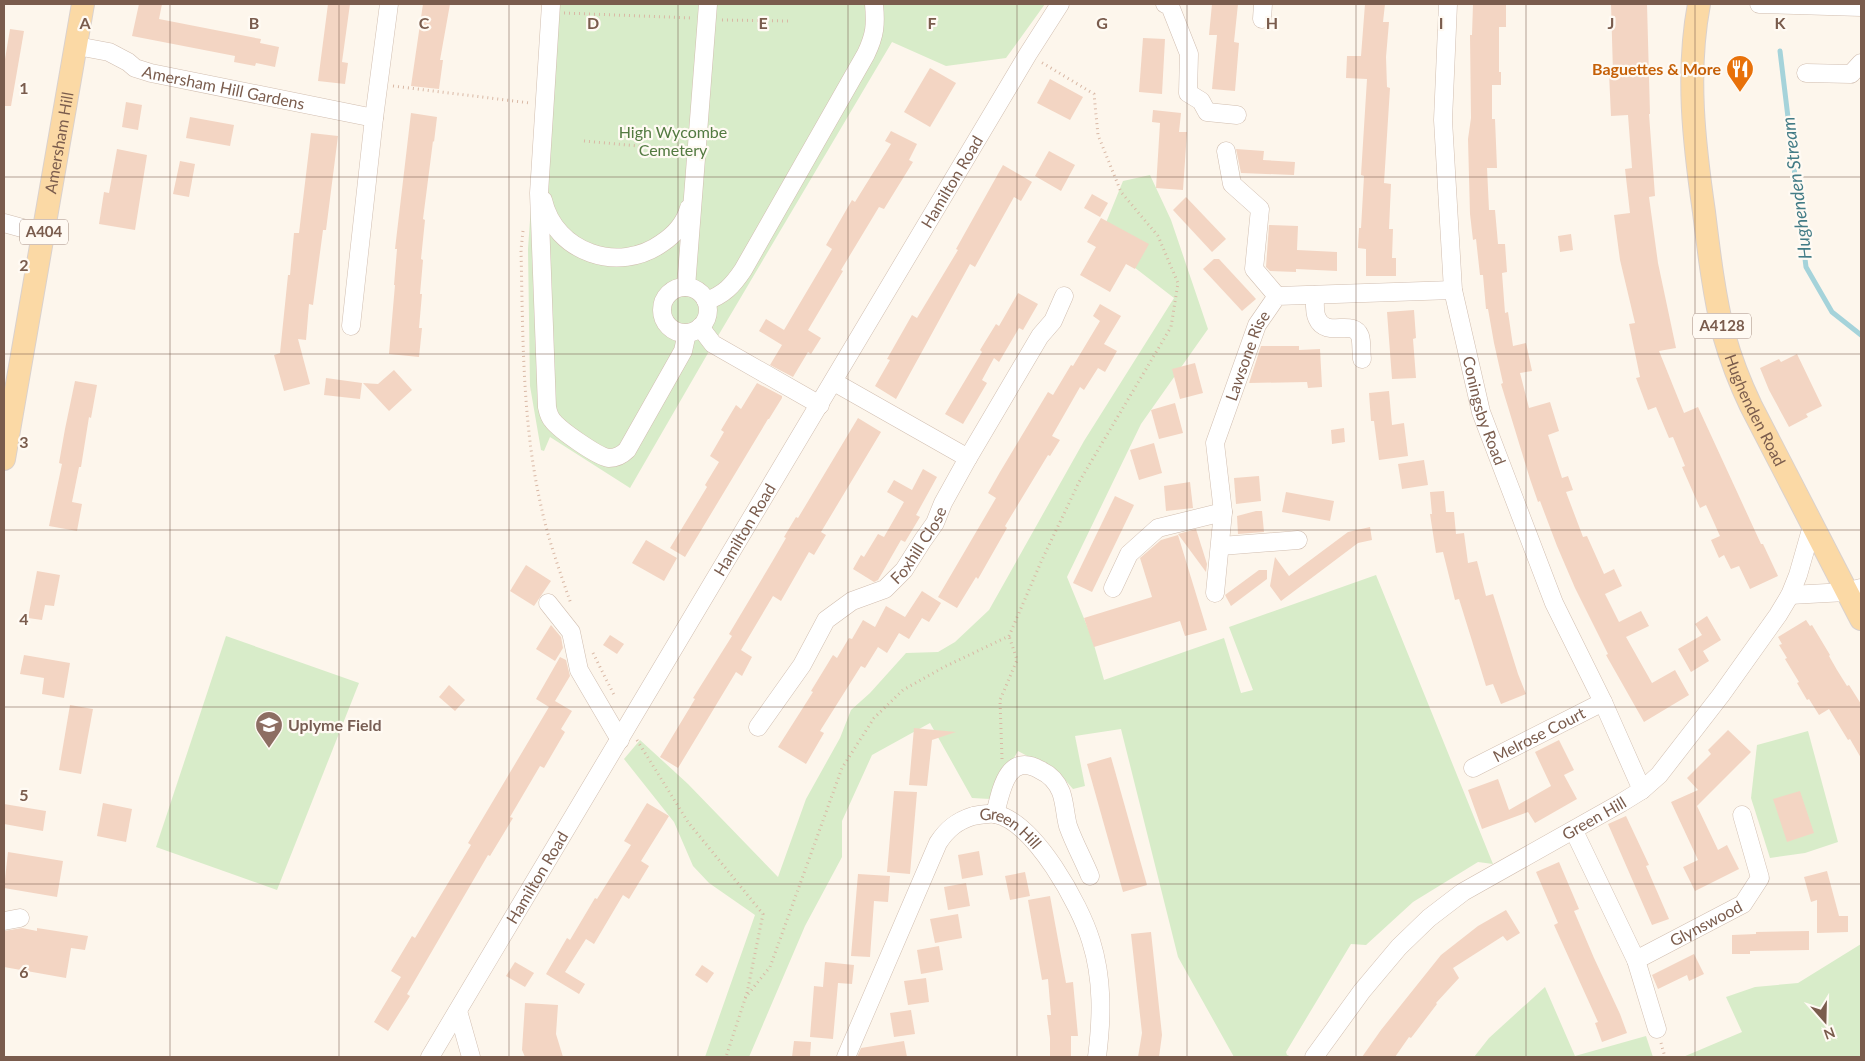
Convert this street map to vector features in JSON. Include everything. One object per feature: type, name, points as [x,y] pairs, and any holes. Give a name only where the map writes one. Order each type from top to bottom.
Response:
[{"type":"main road","name":"Amersham Hill","points":[[4,459],[83,4]]},
{"type":"main road","name":"Hughenden Road","points":[[1699,4],[1692,57],[1695,146],[1711,261],[1724,334],[1736,374],[1751,406],[1812,526],[1854,590],[1861,619]]},
{"type":"street","points":[[351,326],[378,84],[389,4]]},
{"type":"street","points":[[686,287],[708,4]]},
{"type":"street","points":[[706,301],[727,291],[743,270],[866,54],[873,39],[875,29],[874,4]]},
{"type":"street","name":"Hamilton Road","points":[[436,1057],[458,1011],[1028,54],[1060,4]]},
{"type":"street","points":[[1170,4],[1189,54],[1188,93],[1201,101],[1206,112],[1237,115]]},
{"type":"street","name":"Coningsby Road","points":[[1448,4],[1443,120],[1453,290],[1481,412],[1554,603],[1604,702],[1642,790]]},
{"type":"street","points":[[1759,4],[1861,7]]},
{"type":"street","points":[[557,8],[539,186],[547,407],[552,420],[575,439],[605,457],[611,458],[627,450],[694,330],[708,315],[706,301],[697,290],[686,287],[676,288],[669,292],[665,298],[662,312],[667,325],[673,330],[694,330],[712,344],[820,405]]},
{"type":"street","name":"Amersham Hill Gardens","points":[[77,46],[109,52],[135,68],[151,73],[374,118]]},
{"type":"street","points":[[1806,73],[1851,74],[1861,63]]},
{"type":"street","points":[[1226,151],[1232,184],[1260,209],[1254,269],[1277,296]]},
{"type":"street","points":[[539,186],[545,211],[557,230],[579,249],[602,258],[628,258],[652,250],[673,236],[687,215],[693,195]]},
{"type":"street","points":[[4,223],[44,234]]},
{"type":"street","points":[[540,238],[547,230],[557,230]]},
{"type":"street","points":[[662,243],[677,246],[683,251],[688,263]]},
{"type":"street","name":"Lawsone Rise","points":[[1215,593],[1223,512],[1215,443],[1257,325],[1277,296],[1453,290]]},
{"type":"street","points":[[1315,295],[1317,318],[1322,325],[1330,329],[1350,328],[1356,330],[1360,336],[1362,359]]},
{"type":"street","name":"Foxhill Close","points":[[758,727],[802,665],[826,620],[852,601],[885,589],[904,570],[935,523],[942,503],[1040,336],[1053,321],[1064,296]]},
{"type":"street","points":[[834,382],[968,458]]},
{"type":"street","points":[[1113,588],[1129,554],[1158,528],[1223,512]]},
{"type":"street","name":"Green Hill","points":[[1314,1057],[1362,991],[1399,947],[1429,918],[1463,892],[1574,831],[1642,790],[1659,775],[1721,695],[1778,615],[1790,595],[1805,556],[1812,526]]},
{"type":"street","points":[[1221,546],[1298,540]]},
{"type":"street","points":[[1790,595],[1854,590]]},
{"type":"street","points":[[548,603],[571,632],[579,670],[624,733]]},
{"type":"street","name":"Melrose Court","points":[[1473,768],[1604,702]]},
{"type":"street","points":[[995,814],[1001,791],[1011,771],[1016,767],[1030,766],[1046,774],[1058,785],[1068,824],[1090,876]]},
{"type":"street","name":"Green Hill","points":[[846,1057],[944,833],[954,824],[965,818],[995,814],[1007,819],[1022,830],[1043,852],[1076,904],[1091,941],[1100,982],[1101,1024],[1097,1057]]},
{"type":"street","name":"Glynswood","points":[[1636,960],[1743,904],[1760,878],[1742,815]]},
{"type":"street","points":[[1574,831],[1636,960],[1657,1029]]},
{"type":"street","points":[[458,1011],[471,1057]]},
{"type":"path","points":[[557,8],[687,18]]},
{"type":"path","points":[[720,20],[789,21]]},
{"type":"path","points":[[745,998],[770,967],[842,768],[874,718],[903,690],[944,667],[1009,636],[1079,482],[1171,327],[1178,283],[1158,236],[1121,192],[1098,135],[1094,94],[1028,54]]},
{"type":"path","points":[[378,84],[531,103]]},
{"type":"path","points":[[584,141],[680,150]]},
{"type":"path","points":[[1009,636],[1017,660],[1000,700],[1000,745],[1002,760],[1011,771]]},
{"type":"path","points":[[624,733],[688,822],[763,914],[745,998],[726,1057]]},
{"type":"green space","name":"High Wycombe Cemetery","points":[[545,4],[1045,4],[1006,58],[946,66],[892,42],[630,488],[550,437],[544,451],[541,450],[530,386],[528,249]]},
{"type":"green space","points":[[1150,175],[1171,220],[1208,329],[1141,424],[1067,577],[1092,638],[1104,680],[1224,638],[1241,693],[1253,690],[1229,627],[1376,575],[1493,864],[1478,862],[1413,902],[1366,945],[1351,944],[1286,1052],[1287,1055],[1292,1057],[1234,1057],[1178,957],[1121,729],[1075,736],[1085,786],[1073,789],[1059,773],[1018,751],[990,799],[972,798],[930,723],[872,755],[842,821],[842,857],[805,926],[749,1057],[705,1057],[755,915],[709,883],[693,866],[674,822],[624,759],[640,740],[688,784],[778,877],[806,799],[840,738],[851,710],[870,693],[906,653],[938,652],[955,642],[989,610],[1084,441],[1174,298],[1099,240],[1123,181]]},
{"type":"green space","points":[[226,636],[359,683],[277,890],[156,847]]},
{"type":"green space","points":[[1808,731],[1838,842],[1805,853],[1770,858],[1751,798],[1757,745]]},
{"type":"green space","points":[[1861,944],[1861,1057],[1683,1057],[1742,1032],[1726,997],[1755,987],[1798,983]]},
{"type":"green space","points":[[1545,987],[1575,1056],[1646,1036],[1653,1057],[1474,1057],[1489,1038]]},
{"type":"building","points":[[139,4],[162,4],[159,19],[261,39],[260,43],[279,47],[275,67],[256,63],[255,66],[234,62],[235,56],[132,36]]},
{"type":"building","points":[[328,4],[350,4],[342,62],[348,63],[345,84],[318,81]]},
{"type":"building","points":[[423,4],[450,4],[440,60],[443,60],[439,89],[411,86]]},
{"type":"building","points":[[1212,4],[1238,4],[1234,42],[1239,43],[1235,91],[1212,89],[1217,35],[1209,35]]},
{"type":"building","points":[[1365,4],[1385,4],[1383,22],[1389,22],[1386,57],[1387,87],[1390,88],[1384,183],[1391,184],[1389,229],[1393,229],[1392,258],[1396,258],[1396,276],[1366,276],[1366,249],[1358,248],[1364,176],[1361,175],[1367,79],[1346,78],[1347,56],[1361,56]]},
{"type":"building","points":[[1473,4],[1506,4],[1506,27],[1499,27],[1499,72],[1501,72],[1501,85],[1492,85],[1492,119],[1495,119],[1497,168],[1487,168],[1489,210],[1495,210],[1498,244],[1505,244],[1507,272],[1502,273],[1505,313],[1508,312],[1513,346],[1526,343],[1532,371],[1520,373],[1529,408],[1550,402],[1559,431],[1548,435],[1562,478],[1568,476],[1573,490],[1566,492],[1583,537],[1587,536],[1604,574],[1614,569],[1622,586],[1605,594],[1619,622],[1641,611],[1649,626],[1626,637],[1652,683],[1675,670],[1689,695],[1644,722],[1606,655],[1608,654],[1575,588],[1540,501],[1538,502],[1501,384],[1503,383],[1488,309],[1486,309],[1483,275],[1480,275],[1476,239],[1473,240],[1470,214],[1468,139],[1471,118],[1470,35],[1472,35]]},
{"type":"building","points":[[1611,4],[1647,4],[1649,114],[1655,196],[1649,197],[1658,263],[1676,348],[1659,351],[1684,413],[1698,407],[1761,544],[1763,544],[1778,576],[1750,589],[1739,566],[1731,569],[1724,555],[1719,558],[1711,540],[1720,536],[1706,505],[1700,508],[1682,467],[1685,466],[1673,437],[1669,438],[1656,407],[1648,410],[1636,378],[1640,377],[1629,324],[1635,323],[1620,260],[1614,215],[1630,213],[1625,169],[1632,168],[1628,115],[1611,116],[1609,73],[1613,73]]},
{"type":"building","points":[[10,29],[24,31],[11,106],[4,106],[4,65]]},
{"type":"building","points":[[1143,38],[1165,39],[1162,94],[1139,92]]},
{"type":"building","points":[[930,68],[956,83],[930,127],[904,112]]},
{"type":"building","points":[[1050,79],[1083,97],[1070,120],[1037,103]]},
{"type":"building","points":[[126,102],[142,105],[138,130],[122,127]]},
{"type":"building","points":[[1153,110],[1181,113],[1179,132],[1187,132],[1183,190],[1156,188],[1160,123],[1152,122]]},
{"type":"building","points":[[411,113],[437,117],[423,219],[425,220],[421,259],[423,260],[419,328],[422,328],[419,357],[389,354],[395,285],[397,249],[395,249]]},
{"type":"building","points":[[190,117],[234,125],[230,146],[186,138]]},
{"type":"building","points":[[891,131],[917,144],[909,160],[913,162],[884,209],[879,207],[841,270],[843,271],[808,330],[821,338],[811,354],[808,352],[793,377],[770,365],[782,345],[759,331],[766,319],[784,330],[832,249],[826,245],[852,200],[855,202],[891,144],[885,141]]},
{"type":"building","points":[[311,133],[338,136],[326,230],[323,230],[313,305],[309,304],[306,340],[298,339],[310,384],[284,391],[274,355],[280,353],[288,275],[290,275],[294,233],[299,233]]},
{"type":"building","points":[[117,149],[147,155],[135,230],[99,224],[104,192],[109,193]]},
{"type":"building","points":[[1236,149],[1264,151],[1263,160],[1295,162],[1294,175],[1241,173]]},
{"type":"building","points":[[1049,151],[1075,165],[1061,191],[1035,176]]},
{"type":"building","points":[[180,161],[195,164],[189,197],[173,194]]},
{"type":"building","points":[[1003,165],[1032,182],[1021,201],[1014,197],[975,267],[970,264],[896,399],[875,386],[890,360],[887,359],[912,315],[917,318],[958,250],[956,249]]},
{"type":"building","points":[[1092,194],[1108,203],[1100,217],[1084,208]]},
{"type":"building","points":[[1186,197],[1226,239],[1212,252],[1173,210]]},
{"type":"building","points":[[1101,218],[1149,244],[1135,269],[1126,264],[1110,292],[1080,275],[1096,247],[1087,242]]},
{"type":"building","points":[[1269,225],[1298,226],[1297,250],[1337,252],[1337,271],[1296,269],[1296,272],[1270,271],[1266,267]]},
{"type":"building","points":[[1571,234],[1573,250],[1560,252],[1558,236]]},
{"type":"building","points":[[1214,259],[1219,259],[1256,299],[1242,311],[1203,269]]},
{"type":"building","points":[[1018,293],[1038,304],[1023,330],[1019,328],[999,362],[994,358],[982,380],[987,383],[963,424],[945,414],[982,352],[980,350],[996,324],[999,326]]},
{"type":"building","points":[[1100,304],[1121,316],[1104,344],[1117,351],[1105,372],[1098,368],[1084,390],[1080,387],[1052,436],[1060,440],[1050,456],[1048,455],[1005,526],[1007,528],[978,579],[976,577],[957,608],[938,597],[996,498],[988,493],[1000,472],[1048,392],[1053,395],[1100,321],[1093,316]]},
{"type":"building","points":[[1414,310],[1416,338],[1413,339],[1416,378],[1392,379],[1387,312]]},
{"type":"building","points":[[1261,346],[1299,346],[1299,350],[1320,349],[1322,387],[1308,388],[1307,382],[1249,383]]},
{"type":"building","points":[[1797,354],[1822,406],[1806,414],[1808,417],[1789,427],[1769,390],[1760,368],[1779,359],[1781,362]]},
{"type":"building","points":[[1195,363],[1203,393],[1180,399],[1172,369]]},
{"type":"building","points":[[394,370],[412,390],[389,411],[363,383],[378,384]]},
{"type":"building","points":[[326,378],[362,383],[360,399],[324,395]]},
{"type":"building","points":[[75,381],[97,385],[72,502],[82,504],[77,531],[49,526],[62,464],[59,463]]},
{"type":"building","points":[[757,383],[782,396],[782,398],[685,557],[670,548],[707,487],[705,485],[719,462],[710,456],[724,432],[721,430],[736,405],[741,409]]},
{"type":"building","points":[[1389,391],[1392,425],[1404,423],[1408,456],[1379,460],[1374,421],[1371,421],[1369,393]]},
{"type":"building","points":[[1175,403],[1183,433],[1159,439],[1151,410]]},
{"type":"building","points":[[858,418],[881,432],[821,532],[826,535],[814,555],[809,552],[781,601],[773,596],[741,650],[752,657],[742,676],[736,672],[678,768],[660,757],[695,699],[693,698],[732,636],[729,634],[786,538],[784,537],[796,517],[798,518]]},
{"type":"building","points":[[1344,428],[1345,442],[1332,444],[1331,430]]},
{"type":"building","points":[[1154,443],[1162,473],[1139,480],[1130,450]]},
{"type":"building","points":[[1424,460],[1428,485],[1402,489],[1398,464]]},
{"type":"building","points":[[923,469],[937,477],[916,515],[920,517],[905,542],[901,540],[878,580],[874,582],[853,569],[861,555],[864,557],[878,534],[884,537],[904,502],[887,492],[894,480],[912,490]]},
{"type":"building","points":[[1259,476],[1261,501],[1236,504],[1234,478]]},
{"type":"building","points":[[1190,482],[1193,508],[1166,511],[1164,486]]},
{"type":"building","points":[[1444,491],[1446,512],[1454,512],[1456,534],[1464,533],[1468,563],[1477,561],[1486,596],[1493,594],[1526,694],[1501,704],[1493,684],[1486,686],[1459,599],[1455,600],[1443,552],[1436,553],[1430,514],[1432,514],[1430,492]]},
{"type":"building","points":[[1286,492],[1334,501],[1330,521],[1282,512]]},
{"type":"building","points":[[1115,496],[1134,505],[1092,592],[1073,583]]},
{"type":"building","points":[[1262,511],[1264,532],[1238,534],[1237,516]]},
{"type":"building","points":[[1370,527],[1372,540],[1358,543],[1281,601],[1270,586],[1275,557],[1289,576],[1348,532]]},
{"type":"building","points":[[1196,529],[1207,564],[1206,572],[1178,534]]},
{"type":"building","points":[[1178,535],[1207,630],[1185,636],[1180,621],[1094,647],[1084,618],[1152,597],[1140,558],[1161,540]]},
{"type":"building","points":[[646,540],[677,558],[664,581],[632,563]]},
{"type":"building","points":[[526,565],[551,581],[534,606],[510,591]]},
{"type":"building","points":[[1259,570],[1267,570],[1267,579],[1231,606],[1225,595]]},
{"type":"building","points":[[37,571],[60,575],[54,606],[45,605],[42,620],[28,618]]},
{"type":"building","points":[[922,591],[941,603],[929,622],[922,618],[909,639],[899,633],[887,653],[878,647],[865,668],[861,666],[820,731],[824,733],[806,764],[778,747],[813,692],[811,691],[833,655],[837,658],[849,638],[852,639],[863,620],[875,627],[886,606],[905,617]]},
{"type":"building","points":[[1707,616],[1721,640],[1703,651],[1709,661],[1691,672],[1678,649],[1702,635],[1695,624]]},
{"type":"building","points":[[1806,620],[1810,626],[1812,625],[1837,670],[1861,704],[1861,758],[1829,709],[1819,715],[1809,699],[1807,700],[1779,645],[1782,644],[1778,637]]},
{"type":"building","points":[[551,625],[561,637],[563,648],[555,661],[536,649]]},
{"type":"building","points":[[610,635],[624,644],[617,654],[603,645]]},
{"type":"building","points":[[24,655],[70,663],[64,698],[42,694],[44,678],[20,674]]},
{"type":"building","points":[[560,657],[566,660],[570,676],[555,701],[572,711],[561,729],[565,732],[544,768],[540,766],[510,817],[513,818],[490,856],[488,855],[407,994],[410,996],[388,1031],[374,1022],[401,977],[391,971],[412,936],[415,938],[471,845],[468,843],[549,707],[536,699]]},
{"type":"building","points":[[449,685],[465,700],[455,711],[439,697]]},
{"type":"building","points":[[70,705],[93,709],[81,774],[59,770]]},
{"type":"building","points":[[914,728],[956,732],[932,740],[927,786],[909,785]]},
{"type":"building","points":[[1728,730],[1751,752],[1697,806],[1718,850],[1727,845],[1739,869],[1695,891],[1683,867],[1698,860],[1671,802],[1698,790],[1687,778],[1711,754],[1708,750]]},
{"type":"building","points":[[1559,740],[1574,770],[1564,775],[1577,799],[1535,823],[1528,812],[1482,829],[1468,790],[1498,779],[1509,810],[1551,786],[1535,752]]},
{"type":"building","points":[[1111,757],[1147,885],[1123,892],[1087,764]]},
{"type":"building","points":[[894,791],[917,792],[910,874],[887,872]]},
{"type":"building","points":[[1800,791],[1814,833],[1787,842],[1773,799]]},
{"type":"building","points":[[103,803],[132,809],[126,842],[97,836]]},
{"type":"building","points":[[647,803],[669,816],[641,861],[649,866],[629,899],[623,895],[594,944],[586,939],[565,972],[585,984],[579,994],[546,974],[567,938],[570,940],[595,898],[597,899],[631,845],[624,841]]},
{"type":"building","points":[[4,804],[46,811],[43,831],[4,824]]},
{"type":"building","points":[[1626,816],[1649,865],[1646,866],[1669,919],[1652,925],[1608,824]]},
{"type":"building","points":[[979,851],[983,875],[962,879],[958,855]]},
{"type":"building","points":[[8,852],[63,861],[57,897],[4,888]]},
{"type":"building","points":[[1559,862],[1579,909],[1574,911],[1627,1033],[1602,1042],[1595,1023],[1598,1022],[1554,925],[1558,923],[1536,872]]},
{"type":"building","points":[[1827,871],[1839,916],[1848,916],[1848,932],[1817,933],[1817,900],[1811,902],[1804,877]]},
{"type":"building","points":[[1025,872],[1030,896],[1010,900],[1005,876]]},
{"type":"building","points":[[858,874],[890,876],[888,902],[874,901],[870,957],[851,956]]},
{"type":"building","points":[[966,883],[970,906],[948,910],[944,887]]},
{"type":"building","points":[[1050,896],[1066,983],[1073,982],[1078,1036],[1071,1036],[1071,1057],[1050,1057],[1047,1015],[1051,1015],[1048,979],[1042,980],[1028,900]]},
{"type":"building","points":[[1506,910],[1520,933],[1507,941],[1503,936],[1453,968],[1459,978],[1436,1003],[1395,1057],[1362,1057],[1381,1030],[1441,955],[1478,926]]},
{"type":"building","points":[[958,914],[962,938],[935,943],[930,919]]},
{"type":"building","points":[[22,928],[37,931],[37,928],[88,936],[85,950],[71,948],[66,978],[4,967],[4,931]]},
{"type":"building","points":[[1809,931],[1809,950],[1750,951],[1750,954],[1732,954],[1732,935],[1756,934],[1756,932]]},
{"type":"building","points":[[1151,932],[1162,1035],[1159,1057],[1138,1057],[1142,1033],[1131,934]]},
{"type":"building","points":[[939,946],[943,970],[921,974],[917,950]]},
{"type":"building","points":[[1694,954],[1704,974],[1689,981],[1687,975],[1658,989],[1652,975]]},
{"type":"building","points":[[515,962],[534,973],[525,987],[506,976]]},
{"type":"building","points":[[825,962],[854,965],[852,984],[838,983],[833,1039],[810,1037],[814,986],[823,987]]},
{"type":"building","points":[[702,965],[714,973],[707,983],[695,975]]},
{"type":"building","points":[[926,978],[929,1002],[908,1005],[904,981]]},
{"type":"building","points":[[525,1003],[558,1005],[556,1034],[563,1057],[525,1057],[522,1050]]},
{"type":"building","points":[[911,1010],[915,1034],[894,1037],[890,1013]]},
{"type":"building","points":[[794,1041],[811,1042],[810,1057],[792,1057]]},
{"type":"building","points":[[904,1041],[907,1057],[857,1057],[861,1048]]},
{"type":"waterway","name":"Hughenden Stream","points":[[1780,51],[1806,267],[1832,312],[1861,335]]},
{"type":"place","name":"Baguettes & More","points":[[1740,93]]},
{"type":"place","name":"Uplyme Field","points":[[269,749]]}]
